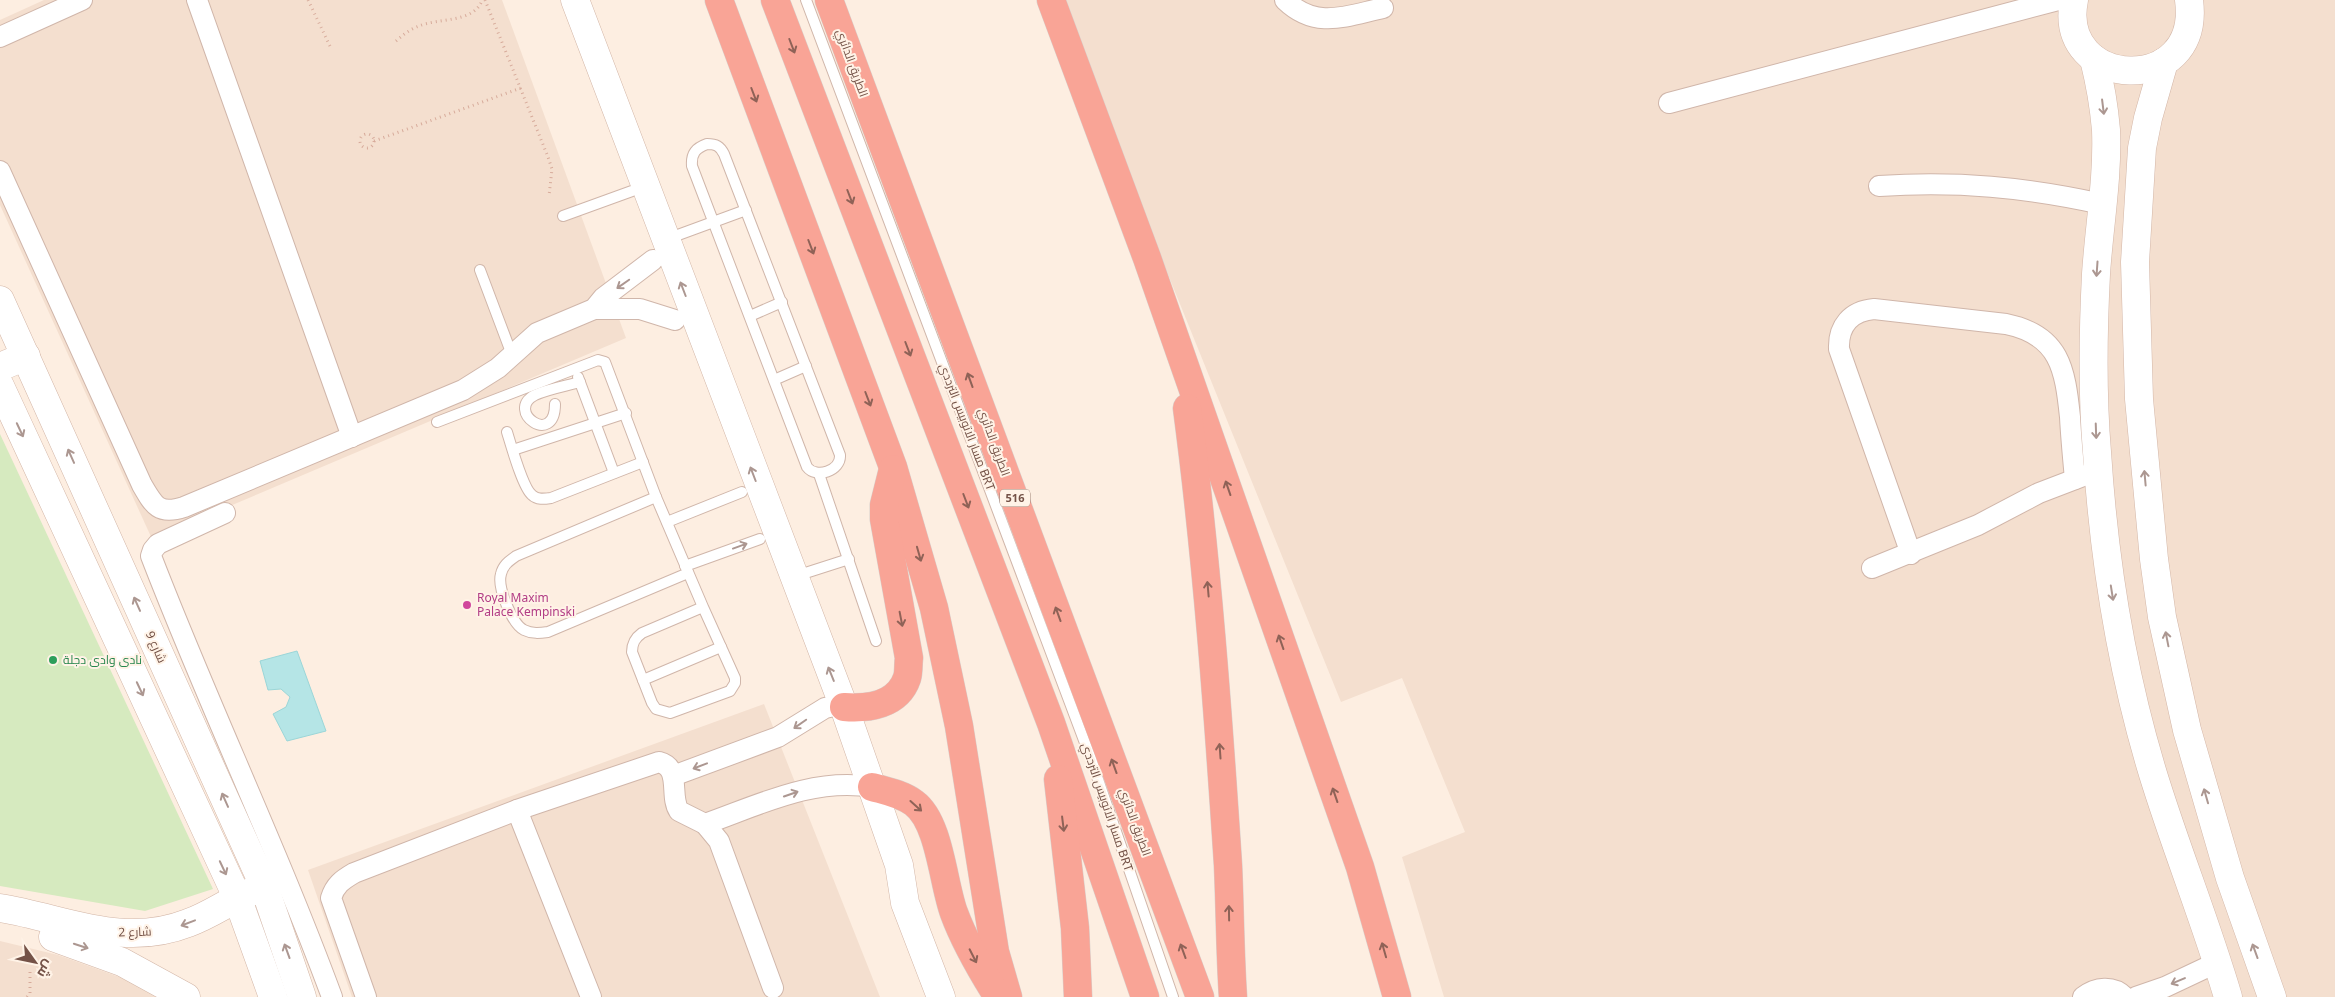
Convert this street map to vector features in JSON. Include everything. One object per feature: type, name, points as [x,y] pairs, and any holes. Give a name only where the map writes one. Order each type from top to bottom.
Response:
[{"type":"highway","points":[[719,0],[894,468],[934,608],[959,726],[995,952],[1008,997]]},
{"type":"highway","points":[[775,0],[1051,723],[1145,997]]},
{"type":"highway","name":"الطريق الدائري","points":[[829,0],[1200,997]]},
{"type":"highway","points":[[1051,0],[1180,353],[1360,867],[1397,997]]},
{"type":"highway","points":[[1180,353],[1201,510],[1213,648],[1228,867],[1233,997]]},
{"type":"highway","points":[[835,708],[872,706],[889,700],[907,678],[908,658],[884,519],[884,505],[894,468]]},
{"type":"highway","points":[[1051,723],[1075,928],[1078,997]]},
{"type":"highway","points":[[864,786],[902,796],[915,803],[924,814],[935,838],[953,912],[975,960],[998,997]]},
{"type":"street","points":[[0,37],[82,0]]},
{"type":"street","points":[[197,0],[352,437]]},
{"type":"street","points":[[559,0],[632,191],[659,250]]},
{"type":"street","points":[[574,0],[742,492],[760,539],[835,708]]},
{"type":"street","points":[[1284,0],[1301,14],[1325,20],[1383,8]]},
{"type":"street","points":[[1668,104],[2058,0]]},
{"type":"street","points":[[2074,0],[2073,18],[2075,30],[2086,51],[2105,66],[2129,72],[2147,70],[2164,62],[2173,55],[2186,35],[2191,12],[2189,0]]},
{"type":"street","points":[[2086,475],[2094,391],[2094,334],[2106,133],[2101,88],[2094,59]]},
{"type":"street","points":[[2164,62],[2148,118],[2142,148],[2135,262],[2139,399],[2154,560],[2164,626],[2187,730],[2230,878],[2272,997]]},
{"type":"street","points":[[0,171],[142,485],[154,505],[162,510],[172,511],[178,509],[463,390],[498,368],[538,333],[594,309],[640,309],[684,318]]},
{"type":"street","points":[[1879,186],[1969,184],[2058,194],[2102,204]]},
{"type":"street","points":[[594,309],[603,298],[659,250]]},
{"type":"street","name":"شارع 9","points":[[0,300],[264,886],[302,997]]},
{"type":"street","points":[[1911,554],[1839,349],[1843,327],[1847,321],[1859,312],[1874,309],[2006,324],[2037,335],[2053,351],[2065,376],[2107,564],[2116,618],[2139,723],[2167,818],[2218,962],[2228,997]]},
{"type":"street","points":[[684,318],[793,577],[835,708],[864,786],[901,874],[905,903],[941,997]]},
{"type":"street","points":[[0,367],[26,356]]},
{"type":"street","points":[[0,386],[237,897],[273,997]]},
{"type":"street","points":[[1872,568],[1911,554],[1978,525],[2039,493],[2086,475]]},
{"type":"street","points":[[225,514],[158,544],[151,556],[233,756],[303,919],[332,997]]},
{"type":"street","points":[[673,776],[778,737],[835,708]]},
{"type":"street","points":[[366,997],[334,910],[331,898],[334,888],[354,873],[517,810],[654,763],[664,763],[673,776],[674,800],[679,811],[706,824],[719,841],[773,988]]},
{"type":"street","points":[[706,824],[810,787],[833,784],[864,786]]},
{"type":"street","points":[[517,810],[591,997]]},
{"type":"street","name":"شارع 2","points":[[0,908],[106,933],[133,934],[160,931],[187,924],[212,913],[237,897],[264,886]]},
{"type":"street","points":[[0,925],[47,935],[85,947],[122,962],[186,997]]},
{"type":"street","points":[[2136,997],[2174,983],[2218,962]]},
{"type":"street","points":[[2083,997],[2092,991],[2108,988],[2115,990],[2125,997]]},
{"type":"lane","name":"مسار الاتوبيس الترددي BRT","points":[[806,0],[1091,759],[1173,997]]},
{"type":"lane","points":[[707,144],[714,144],[724,154],[840,455],[839,465],[835,468],[819,474],[810,471],[807,467],[714,222],[692,166],[692,159],[698,147],[707,144]]},
{"type":"lane","points":[[563,216],[632,191]]},
{"type":"lane","points":[[659,250],[714,222],[746,210]]},
{"type":"lane","points":[[480,270],[512,355]]},
{"type":"lane","points":[[750,316],[782,302]]},
{"type":"lane","points":[[437,422],[598,360],[605,362],[626,413],[656,497],[736,678],[730,691],[670,713],[663,713],[652,704],[632,652],[632,645],[642,633],[703,607]]},
{"type":"lane","points":[[774,380],[806,366]]},
{"type":"lane","points":[[575,369],[614,473]]},
{"type":"lane","points":[[555,404],[555,414],[549,422],[540,425],[530,422],[525,413],[526,403],[533,396],[580,382]]},
{"type":"lane","points":[[513,450],[626,413]]},
{"type":"lane","points":[[507,432],[526,487],[532,495],[541,499],[551,498],[643,462]]},
{"type":"lane","points":[[819,474],[876,641]]},
{"type":"lane","points":[[667,522],[742,492]]},
{"type":"lane","points":[[656,497],[516,556],[506,564],[500,575],[500,588],[515,623],[525,630],[536,633],[548,632],[760,539]]},
{"type":"lane","points":[[793,577],[848,559]]},
{"type":"lane","points":[[642,680],[722,647]]},
{"type":"path","points":[[308,0],[330,46]]},
{"type":"path","points":[[396,41],[418,26],[473,13],[484,0],[521,88],[552,170],[549,196]]},
{"type":"path","points":[[374,141],[370,135],[362,136],[360,144],[370,148],[374,141],[521,88]]},
{"type":"path","points":[[27,997],[30,993],[30,972]]},
{"type":"shaded area","points":[[44,0],[502,0],[626,338],[152,539],[0,205],[0,20]]},
{"type":"shaded area","points":[[1057,0],[2335,0],[2335,997],[1444,997],[1402,857],[1465,832],[1402,678],[1341,702]]},
{"type":"shaded area","points":[[764,704],[880,997],[352,997],[308,870]]},
{"type":"shaded area","points":[[0,941],[58,955],[147,987],[163,997],[0,997]]},
{"type":"green space","name":"نادى وادى دجلة","points":[[0,434],[213,889],[145,911],[0,886]]},
{"type":"water","points":[[297,651],[326,731],[287,741],[273,714],[286,707],[290,697],[281,689],[268,690],[260,661]]},
{"type":"place","name":"Royal Maxim Palace Kempinski","points":[[467,605]]},
{"type":"place","name":"نادى وادى دجلة","points":[[53,660]]}]
